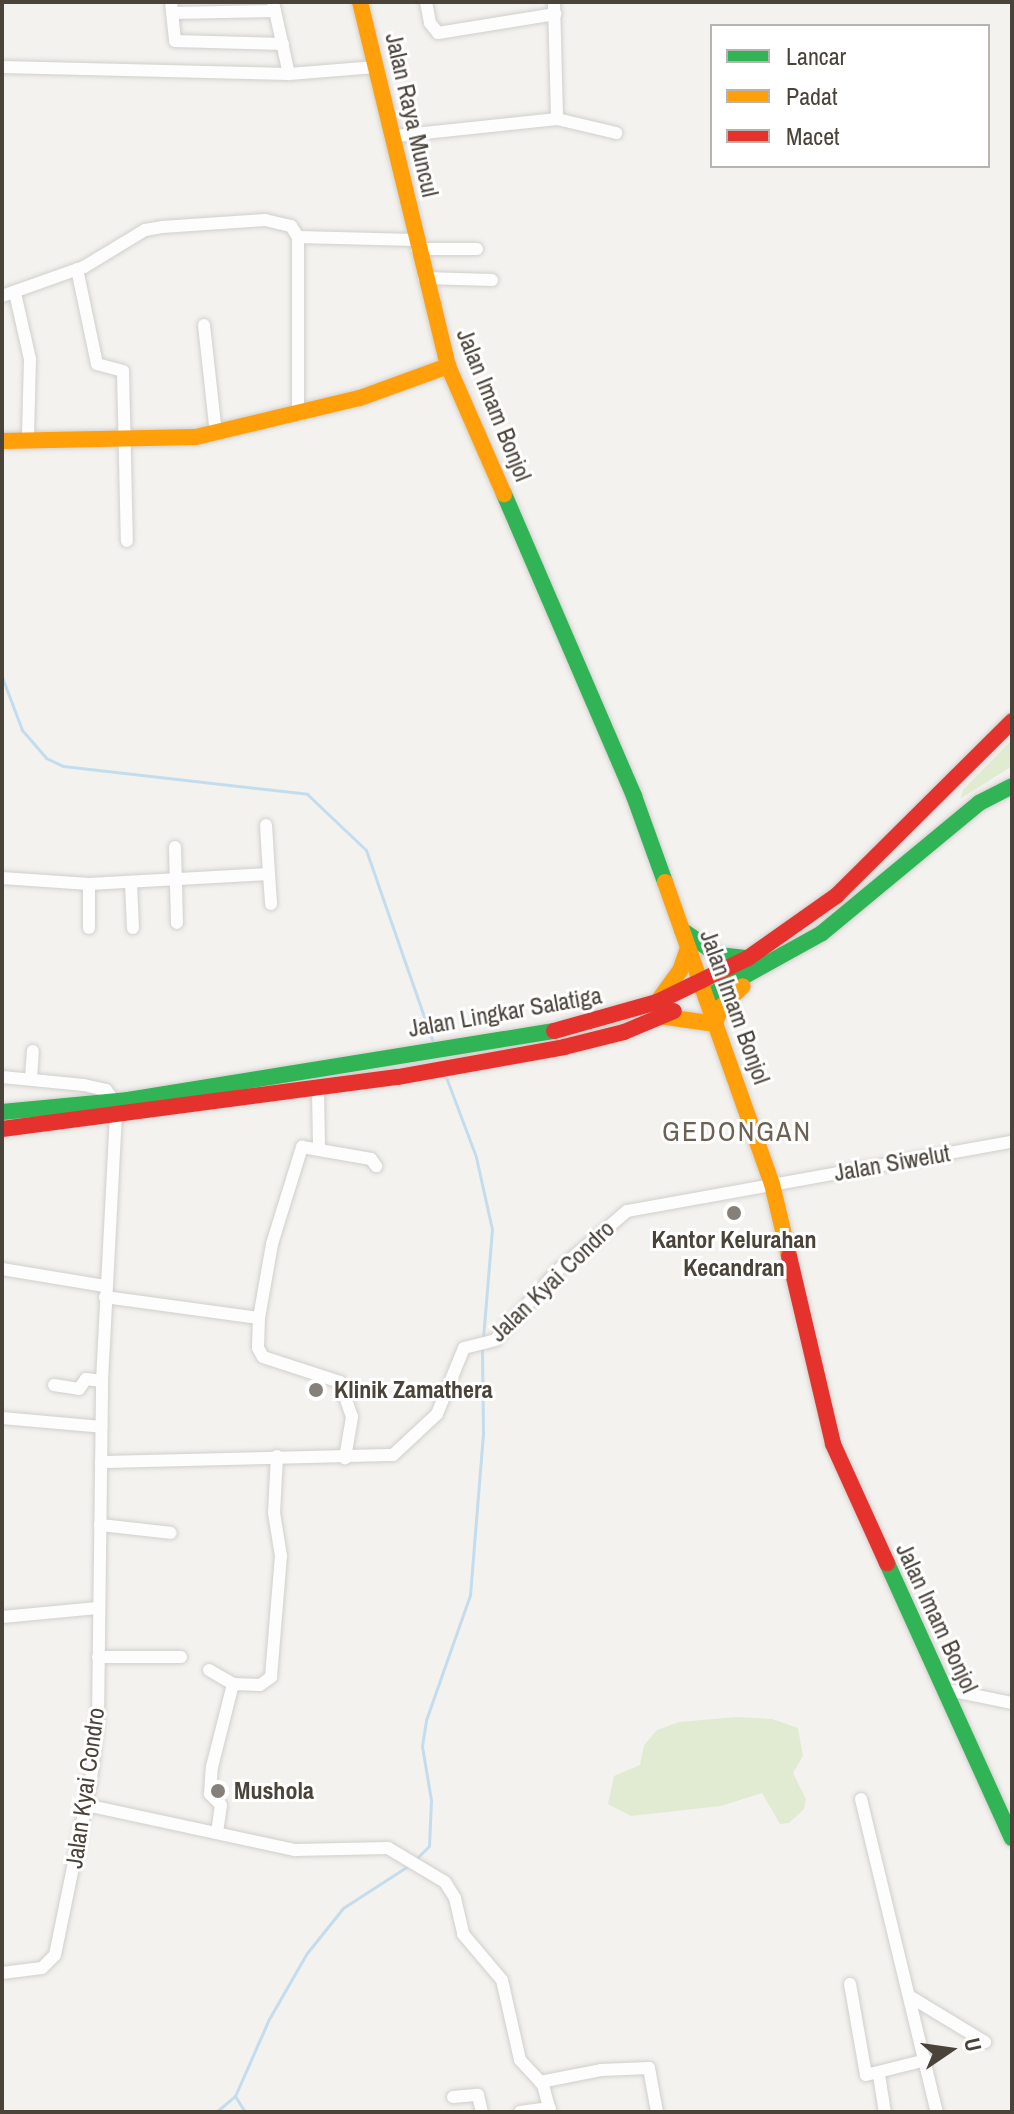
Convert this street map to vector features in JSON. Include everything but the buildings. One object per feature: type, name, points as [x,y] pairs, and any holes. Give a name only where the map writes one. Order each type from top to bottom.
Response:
[{"type":"main road","name":"Jalan Raya Muncul","points":[[360,2],[396,136],[416,244]]},
{"type":"main road","name":"Jalan Imam Bonjol","points":[[416,244],[448,366],[634,796],[772,1184],[833,1444],[1012,1838]]},
{"type":"main road","points":[[2,441],[216,433],[298,415],[448,366]]},
{"type":"main road","name":"Jalan Lingkar Salatiga","points":[[704,991],[809,918],[870,866],[1012,721]]},
{"type":"main road","name":"Jalan Lingkar Salatiga","points":[[2,1129],[525,1032],[570,1029],[658,1009],[766,967],[822,933],[979,803],[1012,786]]},
{"type":"main road","points":[[682,930],[718,955],[748,958]]},
{"type":"main road","points":[[688,948],[680,971],[658,1009],[715,1024],[730,996],[766,967]]},
{"type":"main road","name":"Jalan Lingkar Salatiga","points":[[2,1112],[115,1109],[318,1090],[528,1053],[624,1032],[658,1009]]},
{"type":"street","points":[[426,2],[430,23],[438,33],[555,8],[557,119]]},
{"type":"street","points":[[283,44],[175,41],[171,8],[274,6],[283,44],[289,74]]},
{"type":"street","points":[[2,67],[289,74],[376,67]]},
{"type":"street","points":[[396,136],[557,119],[616,133]]},
{"type":"street","points":[[28,438],[30,359],[9,294],[77,269],[145,230],[162,227],[265,220],[291,226],[298,237],[298,415]]},
{"type":"street","points":[[298,237],[477,249]]},
{"type":"street","points":[[77,269],[97,364],[123,369],[127,541]]},
{"type":"street","points":[[424,278],[492,280]]},
{"type":"street","points":[[204,325],[216,433]]},
{"type":"street","points":[[266,825],[271,904]]},
{"type":"street","points":[[175,847],[177,923]]},
{"type":"street","points":[[2,878],[89,884],[269,874]]},
{"type":"street","points":[[131,883],[133,928]]},
{"type":"street","points":[[89,884],[89,928]]},
{"type":"street","points":[[31,1078],[33,1051]]},
{"type":"street","points":[[2,1077],[31,1078],[106,1090],[115,1109]]},
{"type":"street","points":[[318,1090],[319,1147]]},
{"type":"street","name":"Jalan Kyai Condro","points":[[2,1973],[42,1968],[53,1960],[86,1805],[98,1719],[102,1381],[105,1291],[117,1176],[115,1109]]},
{"type":"street","name":"Jalan Siwelut","points":[[772,1184],[1012,1142]]},
{"type":"street","points":[[345,1458],[352,1417],[340,1382],[263,1357],[258,1348],[259,1318],[272,1244],[300,1149],[319,1147],[371,1159],[376,1166]]},
{"type":"street","name":"Jalan Kyai Condro","points":[[101,1462],[277,1456],[379,1458],[403,1449],[446,1399],[462,1351],[482,1345],[558,1270],[627,1211],[772,1184]]},
{"type":"street","points":[[2,1269],[259,1318]]},
{"type":"street","points":[[54,1385],[79,1389],[86,1379],[102,1381]]},
{"type":"street","points":[[2,1418],[102,1427]]},
{"type":"street","points":[[209,1670],[233,1684],[260,1685],[271,1677],[281,1556],[274,1513],[277,1456]]},
{"type":"street","points":[[100,1525],[171,1533]]},
{"type":"street","points":[[2,1617],[98,1608]]},
{"type":"street","points":[[98,1657],[181,1657]]},
{"type":"street","points":[[217,1833],[221,1805],[210,1794],[212,1767],[233,1684]]},
{"type":"street","points":[[944,1689],[1012,1703]]},
{"type":"street","points":[[861,1799],[937,2112]]},
{"type":"street","points":[[86,1805],[295,1850],[388,1848],[451,1888],[463,1934],[502,1980],[523,2068],[540,2082],[550,2110],[520,2112]]},
{"type":"street","points":[[850,1984],[866,2075],[879,2075],[926,2060]]},
{"type":"street","points":[[909,1996],[985,2042]]},
{"type":"street","points":[[540,2082],[641,2067],[651,2069],[657,2112]]},
{"type":"street","points":[[879,2075],[885,2112]]},
{"type":"street","points":[[453,2097],[478,2095],[482,2112]]},
{"type":"green space","points":[[1012,740],[1012,766],[960,799],[963,790]]},
{"type":"green space","points":[[737,1717],[772,1719],[798,1728],[803,1756],[793,1773],[806,1799],[804,1809],[789,1823],[780,1824],[762,1793],[721,1806],[631,1816],[608,1804],[614,1776],[640,1765],[644,1745],[657,1730],[679,1722]]},
{"type":"waterway","points":[[2,677],[22,730],[46,758],[63,766],[307,794],[366,850],[432,1040]]},
{"type":"waterway","points":[[446,1077],[476,1157],[492,1229],[483,1338]]},
{"type":"waterway","points":[[416,1859],[429,1846],[431,1800],[422,1746],[426,1720],[470,1595],[483,1432],[482,1349]]},
{"type":"waterway","points":[[216,2112],[235,2096],[269,2019],[307,1953],[343,1908],[411,1864]]},
{"type":"waterway","points":[[235,2096],[245,2112]]},
{"type":"traffic: fast","points":[[504,494],[634,796],[665,882]]},
{"type":"traffic: fast","points":[[712,994],[822,933],[979,803],[1012,786]]},
{"type":"traffic: fast","points":[[682,930],[718,955],[748,958]]},
{"type":"traffic: fast","points":[[2,1112],[128,1100],[554,1031]]},
{"type":"traffic: fast","points":[[887,1563],[1012,1838]]},
{"type":"traffic: slow","points":[[360,2],[448,366],[504,494]]},
{"type":"traffic: slow","points":[[2,441],[196,437],[360,398],[448,366]]},
{"type":"traffic: slow","points":[[665,882],[772,1184],[789,1256]]},
{"type":"traffic: slow","points":[[658,1001],[680,971],[688,948]]},
{"type":"traffic: slow","points":[[659,1016],[715,1024],[721,1007],[743,986]]},
{"type":"traffic: jam","points":[[554,1031],[657,1002],[748,958],[836,896],[1012,721]]},
{"type":"traffic: jam","points":[[2,1129],[398,1077],[564,1047],[624,1032],[674,1011]]},
{"type":"traffic: jam","points":[[789,1256],[833,1444],[887,1563]]},
{"type":"place","name":"Kantor Kelurahan Kecandran","points":[[734,1213]]},
{"type":"place","name":"Klinik Zamathera","points":[[316,1390]]},
{"type":"place","name":"Mushola","points":[[218,1791]]},
{"type":"district","name":"GEDONGAN","points":[[737,1131]]}]
